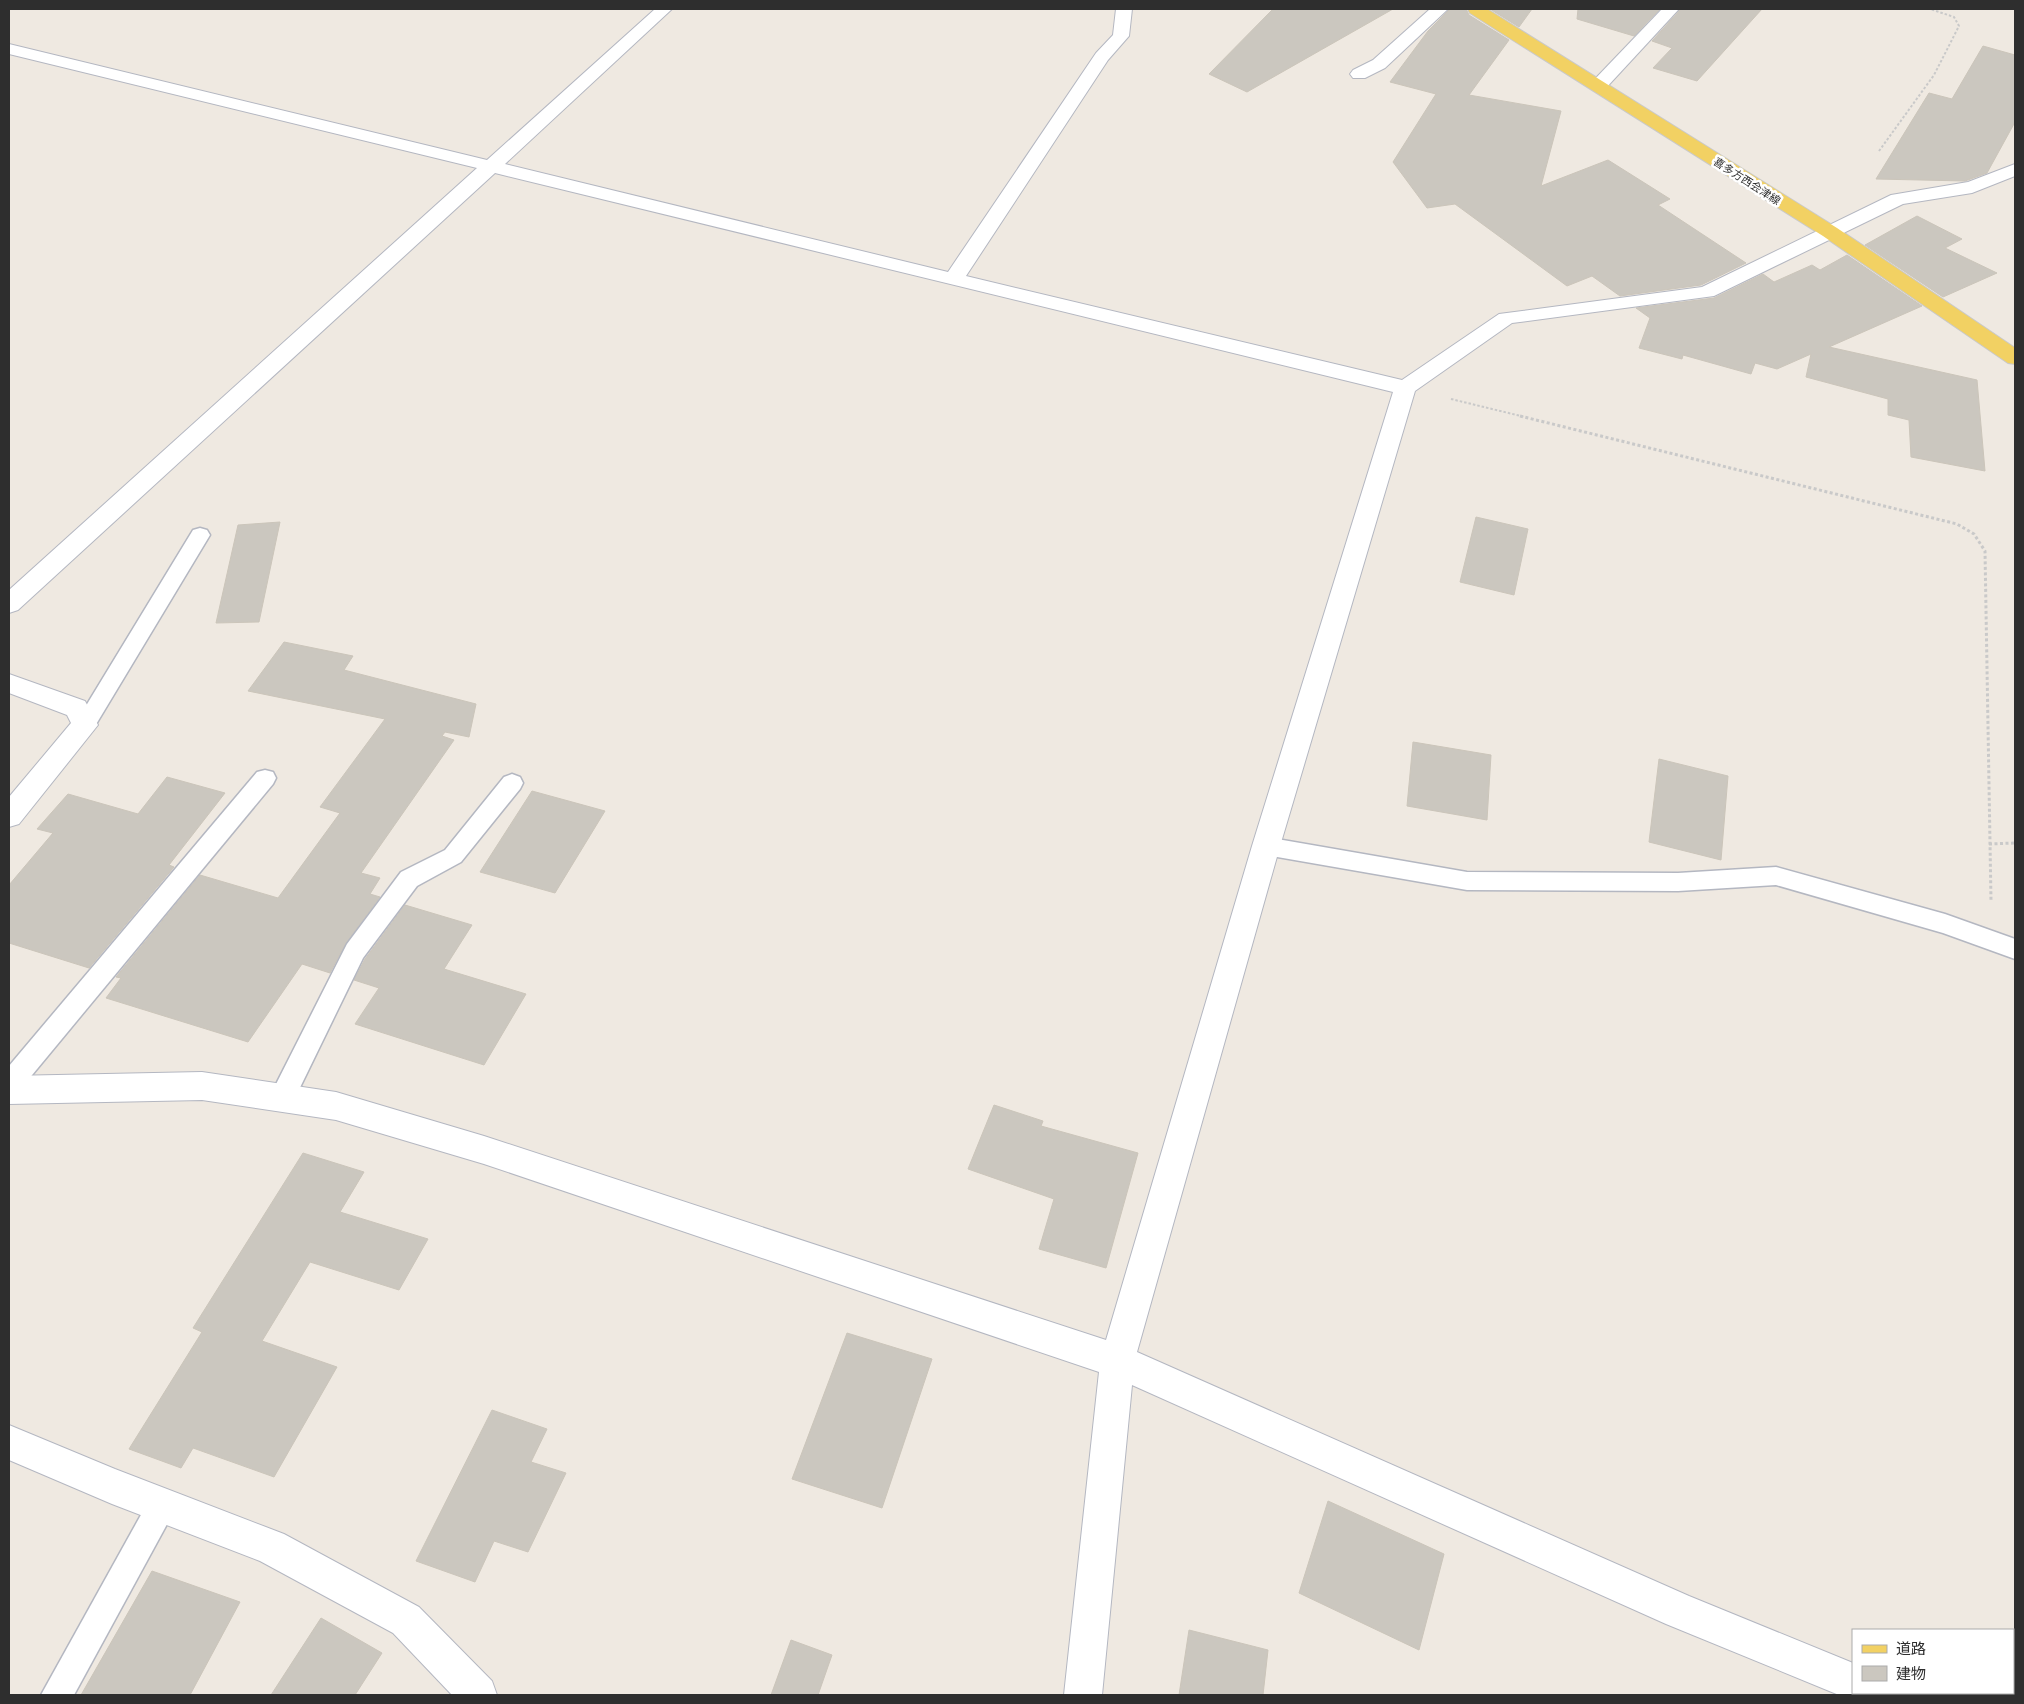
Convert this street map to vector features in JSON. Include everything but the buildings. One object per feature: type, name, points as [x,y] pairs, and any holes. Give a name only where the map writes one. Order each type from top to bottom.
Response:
[{"type":"main road","name":"喜多方西会津線","points":[[1476,9],[1599,85],[1774,199],[1830,232],[2015,358]]},
{"type":"street","points":[[9,604],[664,9]]},
{"type":"street","points":[[953,280],[1102,57],[1121,36],[1124,9]]},
{"type":"street","points":[[1359,74],[1379,64],[1440,9]]},
{"type":"street","points":[[1599,85],[1671,9]]},
{"type":"street","points":[[9,49],[492,165],[953,280],[1405,388]]},
{"type":"street","points":[[1083,1695],[1117,1361],[1266,846],[1405,388],[1506,318],[1707,292],[1898,199],[1972,187],[2015,170]]},
{"type":"street","points":[[9,683],[76,708],[85,725],[9,816]]},
{"type":"street","points":[[9,1090],[202,1086],[336,1106],[484,1150],[1117,1361],[1679,1611],[1852,1682]]},
{"type":"street","points":[[9,1442],[162,1505],[271,1547],[406,1620],[478,1695]]},
{"type":"lane","points":[[85,725],[200,536]]},
{"type":"lane","points":[[9,1084],[265,778]]},
{"type":"lane","points":[[282,1098],[355,951],[409,879],[453,856],[512,783]]},
{"type":"lane","points":[[1266,846],[1467,881],[1678,882],[1776,876],[1945,924],[2015,950]]},
{"type":"lane","points":[[57,1695],[162,1505]]},
{"type":"path","points":[[1879,151],[1934,75],[1959,26],[1954,18],[1930,9]]},
{"type":"path","points":[[1405,388],[1957,524],[1974,534],[1986,551],[1989,844],[1993,941]]},
{"type":"path","points":[[1989,844],[2015,843]]}]
